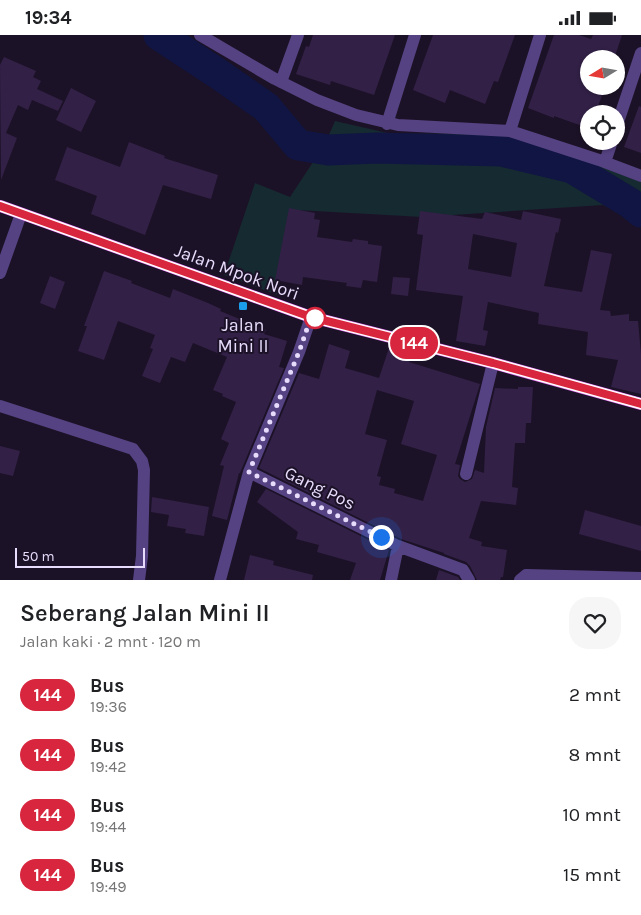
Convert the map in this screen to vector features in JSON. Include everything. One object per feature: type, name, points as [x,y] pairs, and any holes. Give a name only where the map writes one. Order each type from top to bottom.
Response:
[{"type":"main road","name":"Jalan Mpok Nori","points":[[0,206],[311,317],[493,363],[641,404]]},
{"type":"street","points":[[200,35],[220,40],[281,81],[317,101],[356,115],[387,124],[510,131],[605,162],[641,176]]},
{"type":"street","points":[[281,81],[298,35]]},
{"type":"street","points":[[387,124],[415,35]]},
{"type":"street","points":[[510,131],[540,35]]},
{"type":"street","points":[[624,105],[641,53]]},
{"type":"street","points":[[605,162],[609,150]]},
{"type":"street","points":[[0,250],[17,213]]},
{"type":"street","points":[[0,273],[17,213]]},
{"type":"street","points":[[220,580],[249,472],[299,352],[311,317]]},
{"type":"street","points":[[466,474],[493,363]]},
{"type":"street","points":[[0,406],[133,449],[138,455],[144,470],[142,556],[138,580]]},
{"type":"street","name":"Gang Pos","points":[[249,472],[398,546],[463,570],[469,580]]},
{"type":"street","points":[[391,580],[398,546]]},
{"type":"street","points":[[520,580],[526,575],[641,578]]},
{"type":"shaded area","points":[[335,121],[392,134],[487,133],[534,141],[641,182],[641,225],[603,205],[422,217],[297,210],[277,295],[224,275],[255,183],[290,197],[325,144]]},
{"type":"building","points":[[313,35],[395,35],[374,95],[331,81],[330,85],[296,74],[306,46],[309,47]]},
{"type":"building","points":[[433,35],[515,35],[498,82],[494,81],[485,104],[450,90],[445,103],[413,90]]},
{"type":"building","points":[[554,35],[579,35],[591,39],[593,35],[622,35],[617,50],[580,50],[580,95],[602,95],[598,105],[580,105],[580,125],[528,108]]},
{"type":"building","points":[[4,57],[36,71],[33,77],[41,81],[37,89],[63,101],[58,111],[32,100],[28,110],[18,105],[6,133],[17,138],[1,180],[0,65]]},
{"type":"building","points":[[71,88],[96,101],[81,132],[56,120]]},
{"type":"building","points":[[639,106],[641,107],[641,153],[625,147]]},
{"type":"building","points":[[129,142],[165,156],[164,158],[218,175],[211,199],[163,185],[145,235],[91,214],[97,196],[55,180],[67,147],[120,167]]},
{"type":"building","points":[[289,208],[315,213],[314,219],[320,220],[317,237],[352,242],[353,239],[368,241],[368,244],[382,246],[377,282],[363,280],[361,288],[346,286],[347,283],[303,277],[302,285],[275,280]]},
{"type":"building","points":[[420,211],[482,219],[485,212],[521,220],[523,211],[561,219],[558,233],[556,232],[544,286],[582,292],[591,250],[612,254],[600,310],[610,311],[611,316],[629,314],[629,321],[638,321],[641,354],[641,394],[611,387],[618,360],[586,355],[588,332],[538,324],[539,313],[488,302],[483,330],[488,331],[485,346],[456,341],[463,296],[416,290],[423,235],[417,234]],"holes":[[[473,234],[517,243],[511,277],[468,269]]]},
{"type":"building","points":[[104,271],[170,298],[173,289],[266,330],[264,334],[287,341],[279,367],[284,368],[239,473],[227,520],[212,516],[224,466],[220,465],[229,443],[221,439],[236,402],[213,390],[227,357],[193,343],[185,362],[171,357],[160,383],[142,376],[153,349],[150,348],[155,335],[118,321],[104,360],[78,351],[87,326],[84,326]]},
{"type":"building","points":[[50,276],[65,282],[55,309],[40,303]]},
{"type":"building","points":[[393,277],[410,278],[408,296],[391,294]]},
{"type":"building","points":[[329,344],[350,351],[345,368],[379,378],[389,348],[411,355],[409,362],[480,384],[455,464],[460,465],[458,476],[465,482],[472,479],[475,470],[484,473],[486,427],[495,388],[518,389],[518,387],[533,387],[531,423],[526,423],[525,443],[515,443],[512,487],[518,488],[516,505],[481,501],[469,538],[482,542],[481,546],[507,550],[503,577],[500,580],[477,580],[466,562],[401,539],[259,468],[299,373],[319,379]],"holes":[[[377,390],[414,401],[401,444],[437,455],[423,501],[394,493],[395,489],[379,485],[381,477],[377,476],[387,440],[365,434]]]},
{"type":"building","points":[[0,446],[20,451],[13,476],[0,473]]},
{"type":"building","points":[[266,489],[389,550],[380,580],[350,580],[356,563],[317,552],[319,545],[296,539],[298,532],[257,502]]},
{"type":"building","points":[[152,497],[209,507],[204,536],[185,533],[186,529],[167,526],[169,515],[151,512]]},
{"type":"building","points":[[585,510],[641,526],[641,551],[579,534]]},
{"type":"building","points":[[250,555],[274,561],[273,565],[313,575],[312,580],[244,580]]},
{"type":"building","points":[[439,570],[458,577],[460,580],[436,580]]},
{"type":"waterway","points":[[159,35],[266,107],[298,145],[328,150],[377,148],[501,151],[572,168],[630,203],[641,212]]},
{"type":"bus line","name":"144","points":[[0,206],[311,317],[493,363],[641,404]]},
{"type":"place","name":"Jalan Mini II","points":[[243,306]]},
{"type":"route","points":[[315,318],[311,317],[299,352],[249,472],[381,537]]}]
